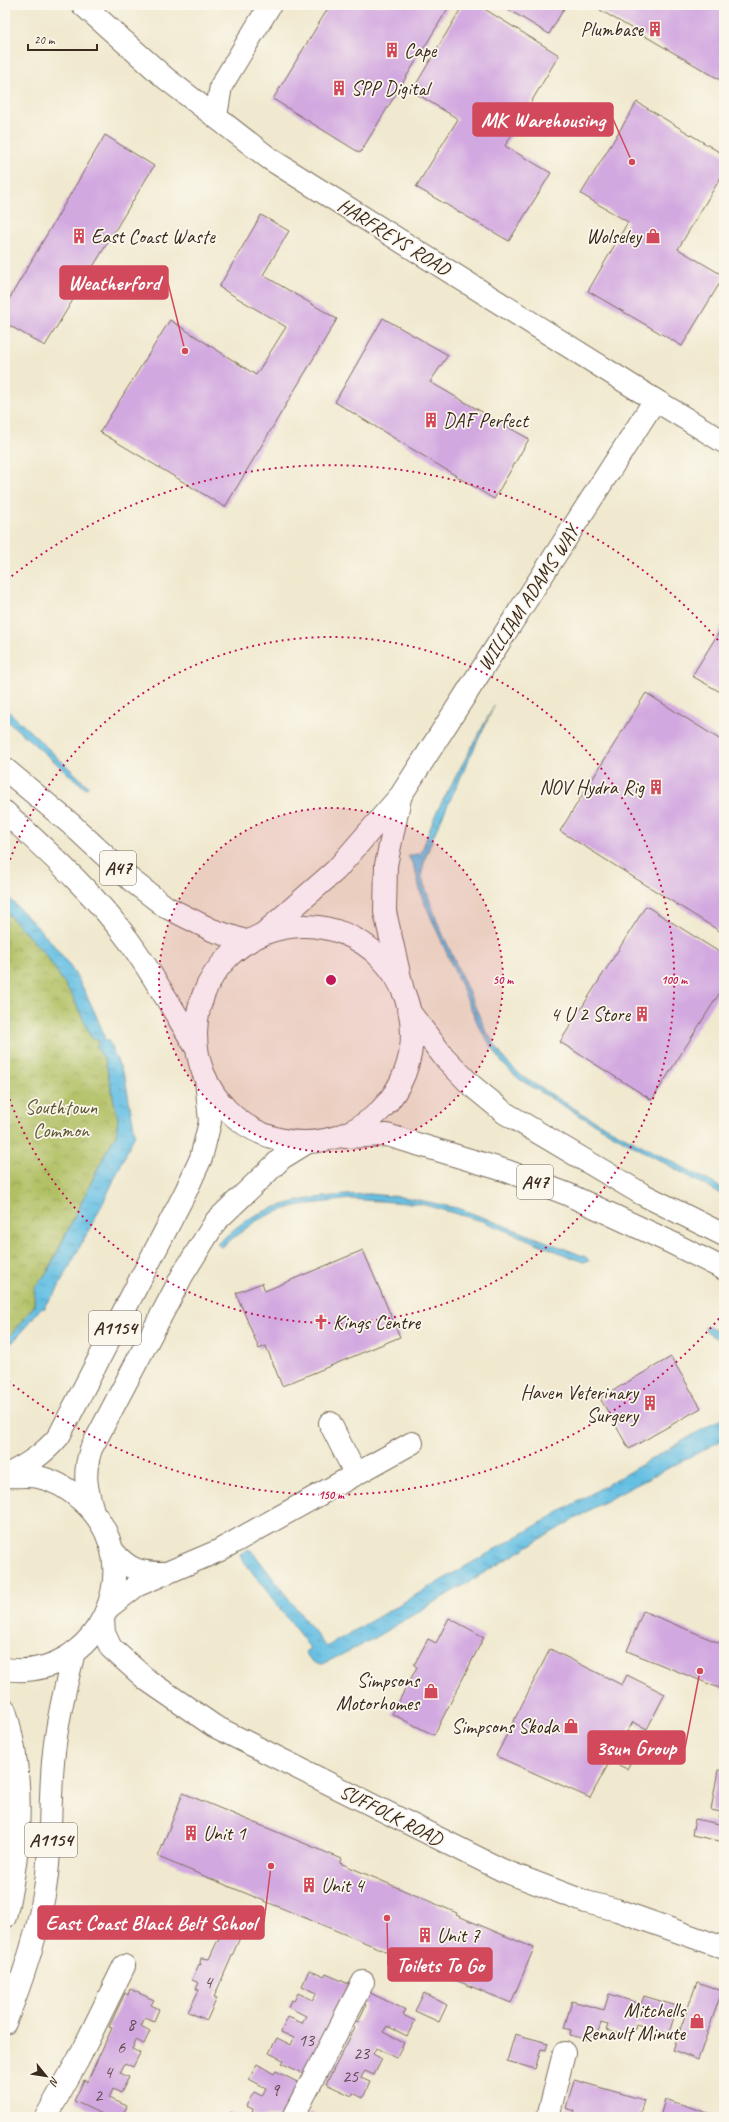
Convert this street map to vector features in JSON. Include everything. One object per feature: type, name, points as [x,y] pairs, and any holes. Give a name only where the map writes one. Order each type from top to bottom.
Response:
[{"type":"main road","name":"HARFREYS ROAD","points":[[83,5],[164,77],[270,159],[724,442]]},
{"type":"main road","points":[[216,116],[222,86],[270,5]]},
{"type":"main road","name":"WILLIAM ADAMS WAY","points":[[197,1049],[197,1018],[207,988],[224,962],[256,938],[336,870],[401,795],[655,400]]},
{"type":"main road","name":"A47","points":[[5,769],[72,824],[131,880],[166,907],[212,930],[256,938]]},
{"type":"main road","name":"WILLIAM ADAMS WAY","points":[[401,795],[386,865],[385,912],[403,991]]},
{"type":"main road","name":"A47","points":[[5,812],[91,896],[129,941],[197,1049]]},
{"type":"main road","points":[[197,1049],[206,1079],[223,1106],[248,1126],[277,1139],[308,1142],[335,1138],[363,1125],[387,1104],[404,1077],[412,1046],[411,1014],[403,991],[384,962],[369,948],[345,934],[318,927],[297,927],[256,938]]},
{"type":"main road","name":"A47","points":[[411,1014],[444,1057],[471,1085],[505,1113],[642,1194],[724,1235]]},
{"type":"main road","name":"A1154","points":[[5,1476],[36,1460],[46,1452],[59,1436],[186,1191],[201,1158],[210,1122],[206,1079]]},
{"type":"main road","name":"A47","points":[[335,1138],[386,1135],[507,1171],[574,1197],[724,1269]]},
{"type":"main road","name":"A1154","points":[[5,1669],[30,1669],[53,1663],[74,1652],[90,1637],[106,1613],[114,1589],[115,1570],[113,1551],[106,1530],[93,1510],[86,1486],[86,1465],[91,1449],[183,1274],[216,1221],[282,1158],[308,1142]]},
{"type":"main road","points":[[330,1423],[355,1473]]},
{"type":"main road","points":[[106,1613],[136,1586],[170,1573],[218,1551],[355,1473],[412,1443]]},
{"type":"main road","name":"A1154","points":[[5,1476],[38,1477],[68,1489],[93,1510]]},
{"type":"main road","points":[[113,1551],[124,1564],[133,1569],[148,1573],[170,1573]]},
{"type":"main road","name":"SUFFOLK ROAD","points":[[106,1613],[104,1633],[111,1648],[147,1680],[214,1726],[502,1870],[586,1902],[617,1910],[724,1948]]},
{"type":"main road","name":"A1154","points":[[5,2023],[27,1968],[44,1895],[51,1838],[52,1764],[55,1732],[74,1652]]},
{"type":"main road","name":"A1154","points":[[5,1710],[12,1733],[19,1792],[17,1836],[11,1890],[5,1917]]},
{"type":"main road","points":[[46,2117],[78,2060],[122,1970]]},
{"type":"main road","points":[[293,2117],[363,1982]]},
{"type":"main road","points":[[548,2117],[564,2053]]},
{"type":"green space","name":"Southtown Common","points":[[5,911],[46,955],[73,997],[92,1039],[98,1039],[99,1042],[96,1047],[105,1060],[118,1119],[116,1135],[106,1152],[47,1272],[35,1287],[34,1306],[9,1337],[5,1349]]},
{"type":"water","points":[[494,706],[435,832],[425,859],[421,876],[437,921],[485,1029],[504,1059],[520,1075],[588,1117],[724,1189],[724,1196],[582,1117],[519,1079],[503,1064],[480,1029],[422,897],[415,870],[408,856],[421,853],[436,813]]},
{"type":"water","points":[[5,708],[88,786],[86,789],[5,719]]},
{"type":"water","points":[[5,894],[56,948],[81,984],[97,1018],[104,1035],[104,1039],[108,1040],[125,1078],[135,1134],[105,1199],[56,1292],[45,1305],[45,1308],[40,1309],[13,1342],[7,1344],[9,1337],[34,1306],[35,1287],[48,1271],[106,1152],[116,1135],[118,1119],[105,1060],[96,1047],[99,1042],[98,1040],[92,1039],[73,997],[46,955],[5,911]]},
{"type":"water","points":[[370,1194],[410,1198],[461,1209],[586,1257],[589,1261],[583,1262],[482,1221],[421,1204],[350,1199],[295,1206],[273,1213],[256,1221],[221,1247],[217,1244],[251,1218],[276,1207],[315,1198]]},
{"type":"water","points":[[706,1326],[724,1334],[724,1343],[706,1332]]},
{"type":"water","points":[[724,1417],[724,1439],[598,1505],[369,1641],[323,1664],[312,1661],[305,1652],[310,1648],[240,1556],[240,1554],[248,1549],[252,1551],[326,1647]]},
{"type":"building","name":"SPP Digital","points":[[330,5],[450,5],[360,153],[273,99]]},
{"type":"building","points":[[463,5],[478,5],[559,55],[505,146],[551,173],[509,241],[416,187],[458,119],[412,91]]},
{"type":"building","points":[[501,5],[566,5],[549,34]]},
{"type":"building","points":[[603,5],[724,5],[724,82],[600,10]]},
{"type":"building","name":"Wolseley","points":[[637,102],[724,155],[724,172],[678,249],[724,276],[682,346],[588,291],[628,222],[581,194]]},
{"type":"building","name":"East Coast Waste","points":[[105,135],[154,166],[45,346],[5,323],[5,306]]},
{"type":"building","points":[[261,215],[289,231],[263,275],[337,319],[225,507],[100,432],[170,320],[256,375],[286,327],[219,287]]},
{"type":"building","name":"DAF Perfect","points":[[383,318],[448,355],[430,382],[529,439],[494,499],[335,402]]},
{"type":"building","points":[[724,624],[724,694],[692,676]]},
{"type":"building","name":"NOV Hydra Rig","points":[[646,693],[724,742],[724,927],[721,932],[560,831]]},
{"type":"building","name":"4 U 2 Store","points":[[646,906],[724,955],[724,986],[652,1100],[560,1042]]},
{"type":"building","name":"Kings Centre","points":[[363,1250],[400,1337],[282,1386],[266,1346],[259,1349],[236,1293],[262,1283],[265,1291]]},
{"type":"building","name":"Haven Veterinary Surgery","points":[[671,1357],[701,1408],[629,1449],[600,1398]]},
{"type":"building","points":[[643,1611],[724,1645],[724,1690],[627,1651]]},
{"type":"building","name":"Simpsons Motorhomes","points":[[449,1618],[484,1637],[434,1735],[392,1714],[417,1667],[414,1665],[428,1639],[436,1643]]},
{"type":"building","name":"Simpsons Skoda","points":[[550,1649],[622,1685],[627,1675],[665,1694],[647,1729],[633,1722],[625,1735],[640,1744],[627,1769],[610,1761],[590,1798],[496,1756]]},
{"type":"building","points":[[718,1770],[724,1771],[724,1818],[719,1817],[721,1812],[711,1810]]},
{"type":"building","points":[[183,1793],[342,1859],[340,1863],[534,1948],[511,2003],[158,1857]]},
{"type":"building","points":[[695,1819],[724,1825],[724,1842],[692,1835]]},
{"type":"building","points":[[232,1910],[249,1917],[214,1997],[217,1998],[207,2020],[188,2012],[199,1990],[196,1989],[199,1983],[192,1980],[199,1964],[201,1965],[201,1958],[209,1959]]},
{"type":"building","points":[[309,1970],[324,1977],[326,1974],[349,1984],[305,2074],[281,2063],[283,2060],[269,2053],[277,2038],[291,2045],[294,2038],[281,2032],[288,2017],[302,2023],[306,2016],[288,2007],[291,2000],[294,2001],[298,1993],[313,2000],[317,1993],[302,1986]]},
{"type":"building","name":"Mitchells Renault Minute","points":[[697,1982],[722,1991],[698,2060],[673,2050]]},
{"type":"building","points":[[130,1989],[154,2000],[151,2005],[159,2009],[154,2021],[145,2017],[141,2026],[150,2031],[144,2044],[136,2040],[132,2049],[140,2053],[133,2067],[125,2063],[120,2073],[129,2077],[121,2093],[113,2089],[109,2098],[127,2106],[124,2113],[133,2117],[108,2117],[74,2101],[84,2080],[87,2082],[112,2028],[109,2027],[125,1993],[128,1995]]},
{"type":"building","points":[[366,1991],[406,2010],[403,2015],[415,2021],[407,2036],[387,2026],[383,2032],[404,2043],[396,2058],[376,2048],[373,2054],[382,2059],[374,2075],[365,2071],[361,2078],[370,2082],[363,2098],[353,2093],[352,2096],[326,2084],[355,2028],[352,2025],[354,2020],[358,2022],[366,2005],[362,2003]]},
{"type":"building","points":[[424,1993],[447,2005],[439,2022],[415,2011]]},
{"type":"building","points":[[609,1994],[641,2004],[644,1996],[677,2006],[669,2034],[663,2032],[661,2037],[641,2031],[643,2026],[636,2024],[634,2032],[627,2030],[626,2035],[606,2030],[608,2025],[601,2023],[596,2038],[589,2036],[588,2040],[570,2035],[571,2030],[564,2028],[572,2001],[604,2010]]},
{"type":"building","points":[[515,2034],[548,2043],[546,2050],[541,2049],[535,2069],[507,2061]]},
{"type":"building","points":[[257,2064],[274,2074],[276,2071],[299,2083],[292,2094],[294,2096],[285,2107],[289,2109],[282,2117],[259,2117],[252,2113],[253,2109],[246,2106],[254,2092],[262,2096],[266,2088],[249,2079]]},
{"type":"building","points":[[574,2080],[644,2100],[639,2117],[573,2116],[575,2111],[566,2108]]},
{"type":"building","points":[[665,2099],[714,2115],[713,2117],[660,2117]]},
{"type":"building","points":[[230,2112],[240,2117],[227,2117]]},
{"type":"building","points":[[311,2112],[319,2117],[308,2117]]},
{"type":"place","name":"Plumbase","points":[[655,29]]},
{"type":"place","name":"Cape","points":[[392,50]]},
{"type":"place","name":"SPP Digital","points":[[339,88]]},
{"type":"place","name":"MK Warehousing","points":[[632,162]]},
{"type":"place","name":"East Coast Waste","points":[[79,236]]},
{"type":"place","name":"Wolseley","points":[[653,236]]},
{"type":"place","name":"Weatherford","points":[[185,351]]},
{"type":"place","name":"DAF Perfect","points":[[431,420]]},
{"type":"place","name":"NOV Hydra Rig","points":[[656,787]]},
{"type":"place","name":"4 U 2 Store","points":[[642,1014]]},
{"type":"place","name":"Kings Centre","points":[[321,1322]]},
{"type":"place","name":"Haven Veterinary Surgery","points":[[650,1403]]},
{"type":"place","name":"3sun Group","points":[[700,1671]]},
{"type":"place","name":"Simpsons Motorhomes","points":[[431,1691]]},
{"type":"place","name":"Simpsons Skoda","points":[[571,1726]]},
{"type":"place","name":"Unit 1","points":[[191,1833]]},
{"type":"place","name":"East Coast Black Belt School","points":[[271,1866]]},
{"type":"place","name":"Unit 4","points":[[309,1885]]},
{"type":"place","name":"Toilets To Go","points":[[387,1918]]},
{"type":"place","name":"Unit 7","points":[[425,1935]]},
{"type":"place","name":"Mitchells Renault Minute","points":[[697,2021]]}]
